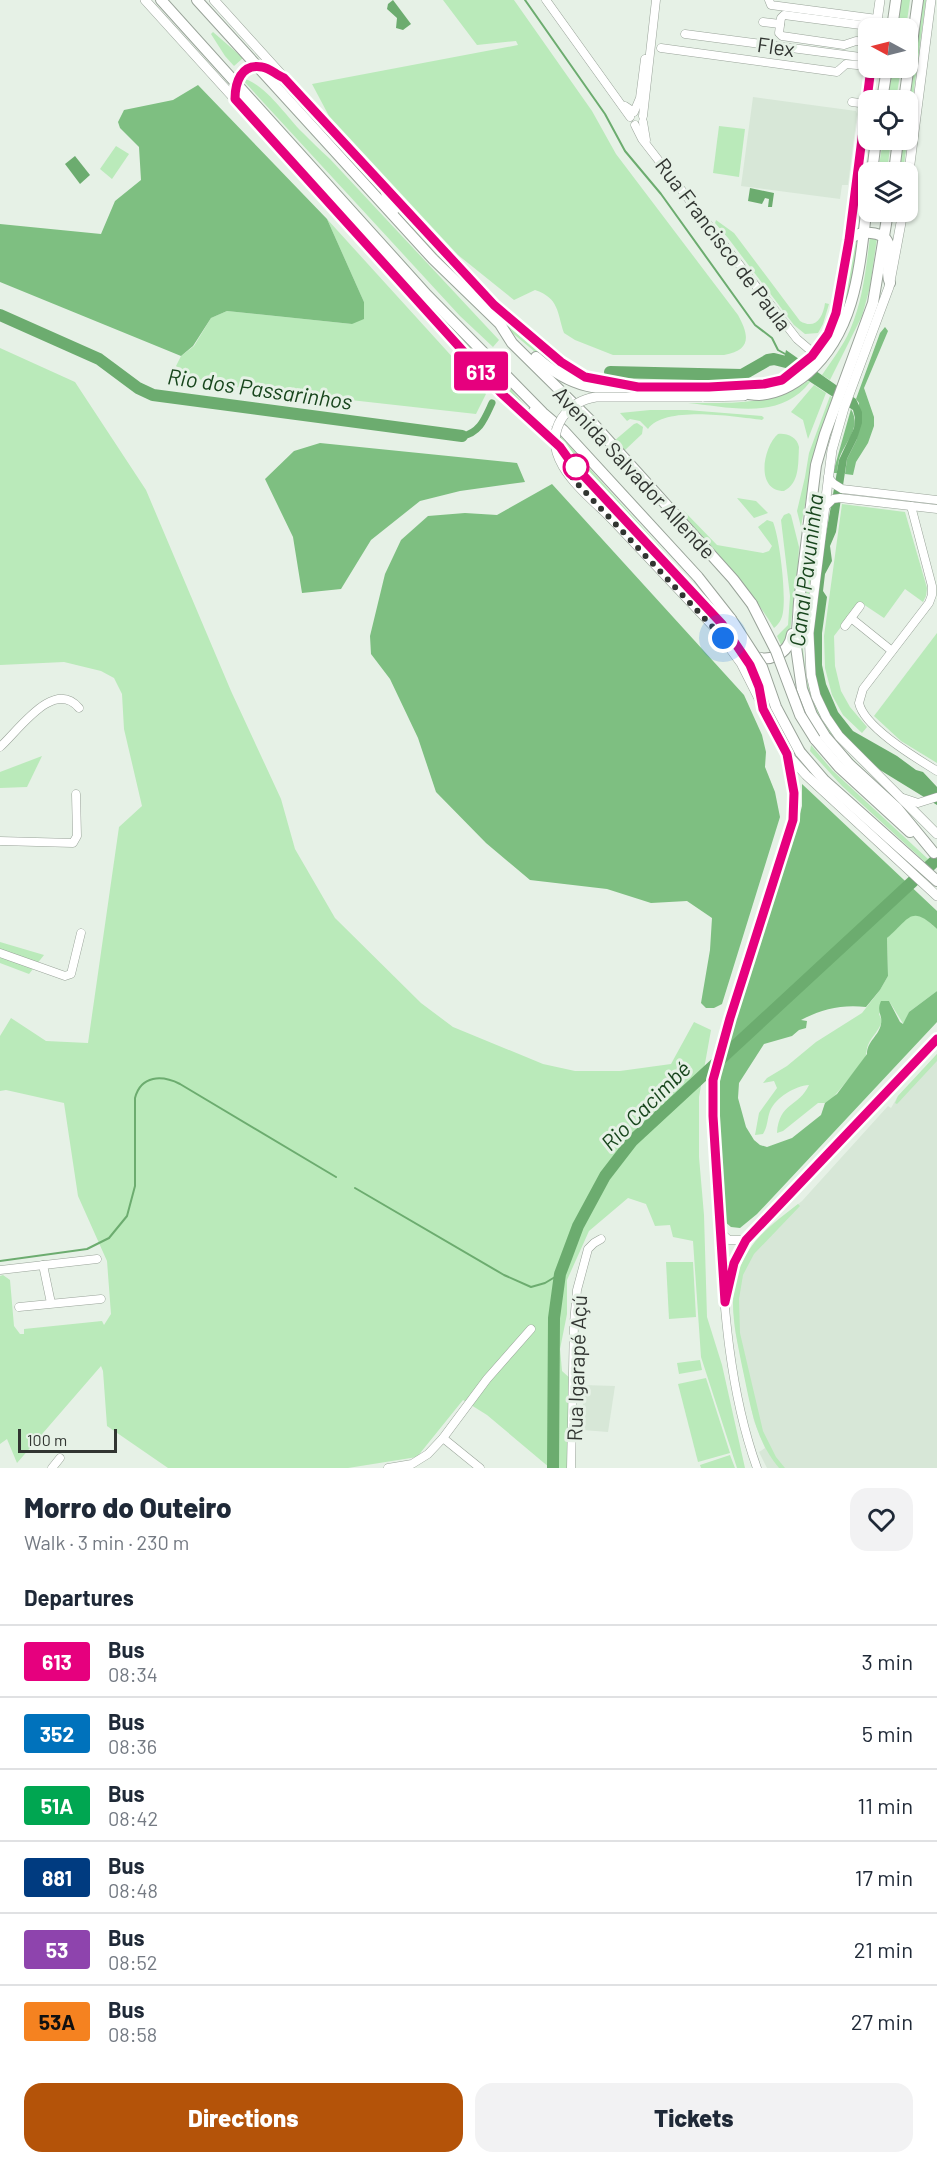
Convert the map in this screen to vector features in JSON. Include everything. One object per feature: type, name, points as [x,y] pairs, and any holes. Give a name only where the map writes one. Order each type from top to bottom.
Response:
[{"type":"highway","name":"Avenida Salvador Allende","points":[[161,0],[404,270],[512,382],[563,430],[698,577],[726,622]]},
{"type":"highway","name":"Avenida Salvador Allende","points":[[197,0],[455,283],[500,324],[512,343],[590,420],[733,579],[752,604],[776,651],[800,715],[814,740],[839,768],[936,855]]},
{"type":"highway","points":[[882,18],[889,0]]},
{"type":"highway","points":[[893,18],[896,0]]},
{"type":"highway","points":[[905,90],[918,0]]},
{"type":"highway","points":[[235,99],[236,82],[243,72],[258,66],[284,78]]},
{"type":"highway","points":[[385,189],[388,199],[433,259]]},
{"type":"highway","points":[[706,392],[759,395],[784,389],[812,361],[831,348],[852,302],[865,222]]},
{"type":"highway","points":[[889,222],[873,303],[848,383],[820,450],[799,608],[797,666],[802,689],[812,715],[825,736],[849,764],[897,808],[936,855]]},
{"type":"highway","points":[[350,225],[404,270]]},
{"type":"highway","points":[[849,240],[864,233],[878,234],[885,239],[891,252],[887,276],[890,283]]},
{"type":"highway","points":[[500,324],[555,374],[572,382],[598,388],[638,387]]},
{"type":"highway","name":"Avenida Salvador Allende","points":[[512,382],[570,461],[726,622]]},
{"type":"highway","name":"Avenida Salvador Allende","points":[[638,387],[706,392]]},
{"type":"highway","points":[[726,622],[752,657],[772,657],[784,652],[789,646],[799,608]]},
{"type":"highway","points":[[726,622],[750,665],[759,687],[763,709]]},
{"type":"highway","points":[[726,622],[762,667],[776,706],[800,752],[824,780],[916,870],[933,882]]},
{"type":"main road","name":"Avenida Salvador Allende","points":[[145,0],[501,393],[560,447]]},
{"type":"main road","name":"Avenida Salvador Allende","points":[[214,0],[385,189],[494,305],[561,362],[585,377],[638,387]]},
{"type":"main road","points":[[879,18],[880,0]]},
{"type":"main road","points":[[910,162],[931,0]]},
{"type":"main road","points":[[812,361],[836,313],[849,240],[858,169]]},
{"type":"main road","points":[[848,383],[876,325],[890,283],[901,222]]},
{"type":"main road","name":"Avenida Salvador Allende","points":[[706,392],[797,376]]},
{"type":"main road","points":[[706,392],[596,397],[579,401],[563,416],[556,435],[556,448],[563,467],[716,629],[741,663],[787,754],[806,775],[916,870]]},
{"type":"main road","points":[[839,406],[832,450],[828,503],[809,633],[811,675],[821,706],[839,736],[937,834]]},
{"type":"main road","points":[[933,882],[937,896]]},
{"type":"street","name":"Rua Francisco de Paula","points":[[546,0],[622,103],[637,118],[647,144],[797,339],[810,350],[812,361]]},
{"type":"street","points":[[637,118],[646,54],[650,49],[656,0]]},
{"type":"street","points":[[769,0],[771,5],[858,22]]},
{"type":"street","points":[[858,24],[784,15],[781,18],[779,33],[782,36],[844,45],[858,41]]},
{"type":"street","points":[[763,22],[780,24]]},
{"type":"street","name":"Flex","points":[[684,33],[858,57]]},
{"type":"street","points":[[661,48],[837,72],[846,64],[858,66]]},
{"type":"street","points":[[852,102],[858,103]]},
{"type":"street","name":"Rua Francisco de Paula","points":[[803,342],[823,342]]},
{"type":"street","points":[[831,480],[851,494],[937,509]]},
{"type":"street","points":[[811,505],[828,503],[851,494],[937,500]]},
{"type":"street","points":[[911,506],[932,586],[932,595],[929,603],[861,692],[860,707],[866,717],[892,741],[937,771]]},
{"type":"street","points":[[845,626],[860,606]]},
{"type":"street","points":[[851,618],[892,651]]},
{"type":"street","points":[[0,747],[32,715],[54,699],[73,700],[79,708]]},
{"type":"street","points":[[757,1468],[742,1419],[728,1340],[713,1116],[713,1080],[793,820],[794,793],[787,754]]},
{"type":"street","points":[[0,841],[70,844],[74,842],[77,836],[76,794]]},
{"type":"street","points":[[899,796],[914,802],[927,802],[937,797]]},
{"type":"street","points":[[0,953],[65,976],[71,974],[81,933]]},
{"type":"street","points":[[725,1302],[734,1263],[746,1240],[937,1039]]},
{"type":"street","points":[[720,1232],[729,1240],[746,1240]]},
{"type":"street","name":"Rua Igarapé Açú","points":[[571,1468],[574,1323],[581,1269],[588,1249],[601,1239]]},
{"type":"street","points":[[0,1270],[97,1259]]},
{"type":"street","points":[[43,1265],[51,1303]]},
{"type":"street","points":[[19,1307],[100,1299]]},
{"type":"street","points":[[388,1468],[406,1467],[428,1454],[531,1329]]},
{"type":"street","points":[[443,1438],[480,1468]]},
{"type":"street","points":[[52,1468],[60,1458]]},
{"type":"shaded area","points":[[393,0],[411,24],[403,30],[396,28],[397,18],[387,9],[388,4]]},
{"type":"shaded area","points":[[443,0],[514,0],[592,111],[616,154],[738,315],[746,335],[746,341],[740,349],[724,355],[613,355],[575,340],[564,333],[556,307],[549,297],[535,290],[514,300],[458,255],[329,116],[312,84],[518,45],[516,41],[477,45]]},
{"type":"shaded area","points":[[901,0],[910,0],[907,18],[899,18]]},
{"type":"shaded area","points":[[920,0],[926,0],[918,60]]},
{"type":"shaded area","points":[[213,32],[243,58],[234,66],[211,34]]},
{"type":"shaded area","points":[[241,78],[258,86],[274,100],[330,159],[499,340],[493,347],[460,316]]},
{"type":"shaded area","points":[[891,78],[899,78],[898,90],[889,90]]},
{"type":"shaded area","points":[[911,78],[916,78],[914,90],[909,90]]},
{"type":"shaded area","points":[[198,85],[327,219],[364,302],[364,319],[352,324],[227,311],[211,318],[193,346],[181,356],[0,282],[0,224],[101,234],[115,201],[141,180],[139,147],[120,128],[118,122],[124,110],[173,100]]},
{"type":"shaded area","points":[[753,97],[856,111],[848,185],[842,185],[840,199],[741,186]]},
{"type":"shaded area","points":[[719,126],[745,129],[739,177],[713,173]]},
{"type":"shaded area","points":[[116,146],[129,154],[112,179],[100,169]]},
{"type":"shaded area","points":[[881,150],[890,150],[888,162],[880,162]]},
{"type":"shaded area","points":[[900,150],[906,150],[904,162],[899,162]]},
{"type":"shaded area","points":[[75,156],[90,175],[80,184],[65,164]]},
{"type":"shaded area","points":[[750,188],[774,193],[772,207],[768,207],[769,199],[765,198],[762,204],[748,201]]},
{"type":"shaded area","points":[[327,219],[486,394],[476,414],[217,385],[183,374],[176,366],[181,356],[194,346],[211,318],[227,311],[352,324],[364,302]]},
{"type":"shaded area","points":[[716,220],[734,233],[800,321],[814,323],[820,318],[825,303],[829,304],[818,333],[805,334],[794,325],[715,223]]},
{"type":"shaded area","points":[[413,225],[512,329],[559,372],[510,331],[412,227]]},
{"type":"shaded area","points":[[870,237],[877,238],[870,287],[862,316],[830,380],[822,375],[844,342],[854,319],[863,284]]},
{"type":"shaded area","points":[[857,240],[854,284],[841,316],[850,252],[853,243]]},
{"type":"shaded area","points":[[383,255],[453,331],[501,377],[536,419],[500,386],[381,256]]},
{"type":"shaded area","points":[[885,327],[888,331],[864,388],[874,417],[874,426],[868,443],[856,462],[853,475],[845,474],[847,459],[857,439],[859,403],[856,399],[880,333]]},
{"type":"shaded area","points":[[0,348],[75,382],[146,490],[231,691],[281,799],[295,849],[335,918],[421,1003],[453,1027],[543,1064],[575,1071],[620,1071],[671,1064],[694,1022],[711,1030],[699,1097],[699,1157],[704,1215],[707,1317],[722,1365],[745,1468],[737,1468],[701,1357],[693,1241],[673,1237],[670,1225],[655,1226],[646,1204],[628,1198],[589,1231],[567,1280],[567,1314],[560,1349],[562,1371],[572,1380],[568,1409],[572,1419],[572,1468],[550,1468],[487,1415],[463,1400],[417,1457],[348,1468],[168,1468],[107,1426],[101,1366],[17,1463],[7,1439],[0,1444],[0,1276],[3,1275],[10,1280],[14,1326],[20,1334],[24,1334],[24,1329],[102,1321],[104,1325],[111,1314],[107,1261],[78,1196],[64,1103],[6,1090],[0,1091],[0,1036],[11,1018],[46,1041],[88,1043],[119,827],[142,806],[124,729],[122,694],[114,678],[101,671],[64,662],[0,665]]},
{"type":"shaded area","points":[[786,350],[856,399],[862,412],[862,423],[857,439],[847,459],[836,532],[830,546],[832,561],[825,574],[823,591],[827,597],[822,633],[822,665],[826,684],[838,712],[853,731],[897,756],[916,770],[923,772],[937,787],[937,805],[880,770],[840,735],[822,708],[810,651],[818,580],[839,460],[854,428],[855,418],[853,410],[783,364]]},
{"type":"shaded area","points":[[810,382],[798,394],[769,407],[754,409],[688,403],[735,403],[765,399],[780,395]]},
{"type":"shaded area","points":[[814,385],[826,393],[808,439],[803,420],[791,412]]},
{"type":"shaded area","points":[[830,396],[833,398],[814,453],[801,527],[797,511],[809,453]]},
{"type":"shaded area","points":[[851,409],[855,421],[854,427],[840,456],[837,473],[833,473]]},
{"type":"shaded area","points":[[687,410],[764,418],[762,420],[719,415],[685,415],[669,417],[648,429],[640,421],[630,419],[627,421],[620,413]]},
{"type":"shaded area","points":[[637,423],[643,427],[642,434],[624,451],[614,441]]},
{"type":"shaded area","points":[[555,430],[722,616],[744,642],[554,434]]},
{"type":"shaded area","points":[[778,434],[791,436],[799,447],[796,478],[784,491],[775,489],[769,484],[764,467],[769,448]]},
{"type":"shaded area","points":[[320,443],[517,463],[525,482],[460,491],[420,501],[371,540],[341,589],[302,593],[293,537],[265,479],[294,451]]},
{"type":"shaded area","points":[[552,484],[744,695],[762,735],[766,752],[765,767],[775,792],[780,817],[722,1004],[714,1008],[706,1008],[701,1003],[710,950],[712,918],[687,901],[651,903],[607,889],[530,880],[486,843],[436,792],[418,738],[390,679],[371,654],[370,636],[385,574],[401,540],[428,516],[465,513],[497,515]]},
{"type":"shaded area","points":[[737,498],[756,501],[768,513],[754,518]]},
{"type":"shaded area","points":[[842,504],[905,512],[927,588],[923,602],[905,589],[884,618],[860,602],[834,636],[835,666],[841,691],[850,707],[867,727],[862,733],[843,715],[832,695],[825,668],[824,636]]},
{"type":"shaded area","points":[[819,508],[803,649],[810,692],[821,717],[840,746],[919,827],[839,749],[819,721],[809,698],[803,672],[801,617],[815,509]]},
{"type":"shaded area","points":[[683,510],[717,545],[763,553],[769,551],[772,546],[758,527],[767,520],[773,522],[780,553],[784,592],[783,615],[774,628],[741,583],[677,515]]},
{"type":"shaded area","points":[[789,513],[799,547],[790,632],[782,647],[777,636],[788,625],[790,596],[781,520]]},
{"type":"shaded area","points":[[937,633],[937,763],[901,741],[874,716]]},
{"type":"shaded area","points":[[811,745],[832,770],[928,859],[925,862],[842,786],[810,751]]},
{"type":"shaded area","points":[[42,756],[27,787],[0,788],[0,772]]},
{"type":"shaded area","points":[[802,784],[937,911],[937,929],[928,921],[915,916],[905,920],[887,938],[888,976],[866,1007],[832,1008],[816,1013],[801,1020],[807,1021],[806,1028],[792,1036],[764,1044],[739,1083],[738,1098],[746,1127],[754,1140],[767,1147],[792,1138],[821,1115],[825,1103],[837,1094],[867,1054],[881,1024],[879,1008],[881,1001],[889,1001],[903,1024],[909,1012],[937,991],[937,1022],[757,1214],[740,1228],[731,1227],[724,1221],[719,1141],[719,1100],[723,1061],[797,825],[802,806]]},
{"type":"shaded area","points":[[915,915],[923,917],[937,929],[937,991],[909,1012],[904,1025],[889,1001],[879,1014],[882,1021],[868,1045],[864,1060],[832,1099],[825,1103],[818,1103],[783,1131],[777,1133],[781,1116],[785,1110],[805,1092],[809,1085],[792,1090],[773,1106],[763,1134],[755,1135],[759,1113],[777,1088],[774,1081],[763,1083],[816,1042],[862,1013],[888,976],[887,938],[908,917]]},
{"type":"shaded area","points":[[0,942],[44,955],[29,974],[0,963]]},
{"type":"shaded area","points":[[937,1054],[937,1468],[767,1468],[759,1452],[765,1448],[754,1421],[735,1330],[733,1302],[737,1274],[756,1240],[767,1228],[802,1201],[888,1106],[891,1108],[898,1096]]},
{"type":"shaded area","points":[[937,1054],[937,1061],[897,1104],[895,1103],[898,1096]]},
{"type":"shaded area","points":[[798,1204],[800,1206],[754,1254],[743,1275],[739,1299],[740,1333],[763,1431],[776,1457],[785,1468],[779,1468],[764,1445],[754,1420],[736,1334],[733,1298],[738,1272],[752,1245],[766,1230]]},
{"type":"shaded area","points":[[666,1262],[693,1262],[696,1317],[669,1319]]},
{"type":"shaded area","points":[[700,1360],[702,1370],[679,1374],[677,1363]]},
{"type":"shaded area","points":[[706,1378],[730,1453],[698,1462],[678,1384]]},
{"type":"shaded area","points":[[583,1385],[615,1386],[608,1432],[583,1430]]},
{"type":"shaded area","points":[[730,1455],[735,1468],[701,1468],[700,1465]]},
{"type":"waterway","points":[[525,0],[605,114],[625,151],[661,194],[755,325],[772,338],[778,350],[787,355]]},
{"type":"waterway","name":"Rio dos Passarinhos","points":[[0,315],[99,359],[138,388],[153,395],[462,436]]},
{"type":"waterway","name":"Rio dos Passarinhos","points":[[610,372],[742,375],[768,360],[774,359],[798,365]]},
{"type":"waterway","points":[[462,436],[478,428],[492,403]]},
{"type":"waterway","name":"Rio Cacimbé","points":[[553,1468],[554,1318],[560,1274],[578,1226],[605,1176],[632,1141],[937,859]]},
{"type":"waterway","points":[[0,1261],[87,1249],[109,1238],[127,1216],[135,1186],[135,1098],[142,1085],[153,1079],[166,1079],[180,1084],[336,1177]]},
{"type":"waterway","points":[[355,1188],[504,1275],[531,1287],[545,1283],[560,1274]]},
{"type":"bus line","name":"613","points":[[870,78],[849,240],[836,313],[828,334],[812,356],[782,380],[764,384],[709,387],[638,387],[585,377],[574,372],[540,346],[494,305],[284,78],[258,66],[246,70],[236,82],[235,99],[501,393],[560,447],[570,461],[722,624],[750,665],[759,687],[763,709],[787,754],[794,793],[793,820],[730,1018],[713,1080],[713,1116],[725,1302],[734,1263],[746,1240],[937,1039]]},
{"type":"route","points":[[576,467],[572,478],[723,638]]},
{"type":"water label","name":"Canal Pavuninha","points":[[805,570]]}]
